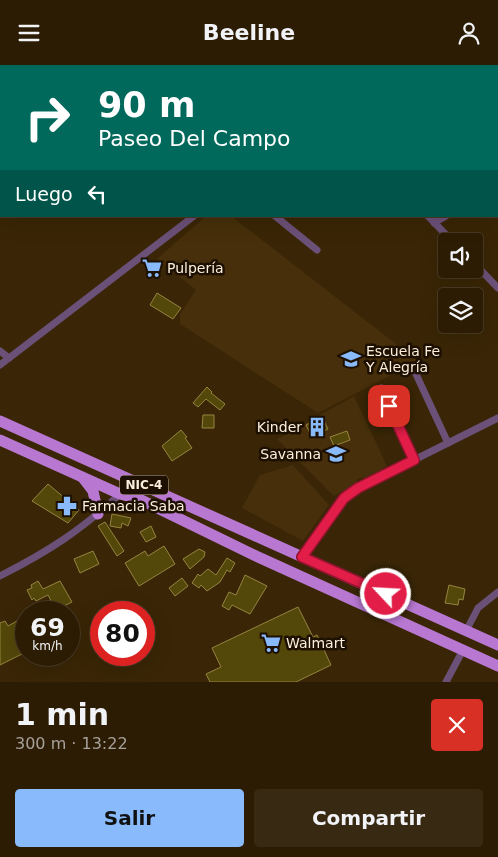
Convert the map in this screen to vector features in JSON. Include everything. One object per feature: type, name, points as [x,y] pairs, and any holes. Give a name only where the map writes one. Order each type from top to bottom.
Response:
[{"type":"highway","name":"NIC-4","points":[[0,421],[498,645]]},
{"type":"highway","name":"NIC-4","points":[[0,440],[120,494],[139,499],[256,556],[498,666]]},
{"type":"highway","points":[[73,455],[116,483],[120,494],[131,489],[146,491],[167,499],[174,499]]},
{"type":"highway","points":[[77,474],[89,483],[93,491],[98,514]]},
{"type":"highway","points":[[256,556],[267,555],[270,551],[270,547],[265,540]]},
{"type":"highway","points":[[283,567],[278,556],[287,550]]},
{"type":"street","points":[[0,365],[193,217]]},
{"type":"street","points":[[276,217],[317,249]]},
{"type":"street","points":[[429,217],[444,233]]},
{"type":"street","points":[[434,223],[444,217]]},
{"type":"street","points":[[483,272],[498,288]]},
{"type":"street","points":[[0,351],[9,358]]},
{"type":"street","points":[[416,372],[448,443]]},
{"type":"street","points":[[381,388],[414,460]]},
{"type":"street","points":[[302,557],[344,498],[358,488],[498,419]]},
{"type":"street","points":[[0,575],[55,546],[98,514],[120,494]]},
{"type":"street","points":[[466,631],[478,608],[498,592]]},
{"type":"street","points":[[446,682],[463,650]]},
{"type":"shaded area","points":[[205,217],[232,217],[418,361],[318,413],[180,324],[180,314],[196,290],[157,259]]},
{"type":"shaded area","name":"Savanna","points":[[354,396],[387,466],[370,479],[357,479],[357,483],[334,496],[277,439]]},
{"type":"shaded area","points":[[293,465],[329,505],[303,541],[242,508],[260,475]]},
{"type":"building","points":[[157,293],[181,308],[173,319],[150,305]]},
{"type":"building","points":[[207,387],[211,393],[225,404],[220,410],[206,399],[198,407],[193,403]]},
{"type":"building","points":[[203,415],[214,415],[214,428],[202,428]]},
{"type":"building","name":"Kinder","points":[[322,417],[328,429],[312,437],[306,425]]},
{"type":"building","points":[[181,430],[192,448],[172,461],[162,446]]},
{"type":"building","points":[[347,431],[350,440],[334,446],[330,437]]},
{"type":"building","points":[[48,484],[79,510],[68,523],[32,501]]},
{"type":"building","points":[[112,514],[131,518],[128,526],[122,523],[121,528],[110,526]]},
{"type":"building","points":[[105,522],[124,551],[117,556],[98,526]]},
{"type":"building","points":[[151,526],[156,537],[146,542],[140,532]]},
{"type":"building","points":[[164,546],[175,564],[139,586],[125,563],[145,551],[148,556]]},
{"type":"building","points":[[199,549],[205,552],[204,557],[190,569],[183,559]]},
{"type":"building","points":[[93,551],[99,564],[80,573],[74,559]]},
{"type":"building","points":[[227,558],[235,563],[230,572],[227,570],[220,582],[207,591],[201,585],[199,588],[192,583],[198,574],[200,576],[208,569],[216,575]]},
{"type":"building","points":[[245,575],[267,586],[250,614],[232,605],[229,610],[222,606],[229,592],[236,595]]},
{"type":"building","points":[[182,578],[188,586],[175,596],[169,588]]},
{"type":"building","points":[[38,581],[43,589],[60,581],[71,601],[51,601],[48,595],[36,601],[34,598],[32,600],[27,590],[32,588],[31,585]]},
{"type":"building","points":[[449,585],[465,589],[463,600],[459,599],[458,605],[445,603]]},
{"type":"building","name":"Walmart","points":[[298,607],[313,637],[317,635],[331,665],[296,682],[210,682],[206,674],[221,667],[212,648]]},
{"type":"building","points":[[5,621],[8,626],[15,622],[15,658],[0,665],[0,623]]},
{"type":"place","name":"Pulpería","points":[[152,268]]},
{"type":"place","name":"Escuela Fe Y Alegría","points":[[351,359]]},
{"type":"place","name":"Kinder","points":[[317,427]]},
{"type":"place","name":"Savanna","points":[[336,454]]},
{"type":"place","name":"Farmacia Saba","points":[[67,506]]},
{"type":"place","name":"Walmart","points":[[271,643]]},
{"type":"route","points":[[386,594],[302,557],[307,547],[344,498],[358,488],[414,460],[389,406]]}]
